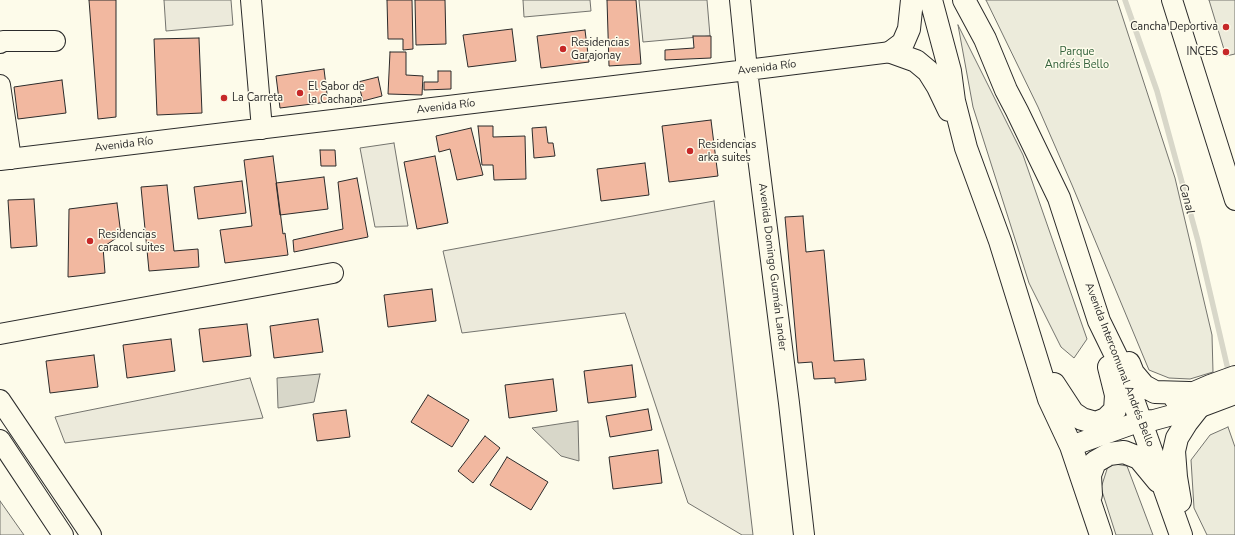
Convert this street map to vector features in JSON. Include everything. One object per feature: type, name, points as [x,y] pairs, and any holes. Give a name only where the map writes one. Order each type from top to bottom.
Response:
[{"type":"main road","points":[[891,52],[903,43],[909,29],[912,0]]},
{"type":"main road","points":[[931,0],[942,37],[950,71],[954,102],[966,148],[1000,241],[1049,399],[1071,446],[1101,535]]},
{"type":"main road","name":"Avenida Intercomunal Andrés Bello","points":[[964,0],[985,39],[1006,90],[1059,198],[1099,321],[1121,366],[1180,532]]},
{"type":"main road","points":[[891,52],[916,61],[928,71],[950,111],[959,121]]},
{"type":"main road","points":[[1030,338],[1054,384],[1073,413],[1082,419],[1096,423],[1106,419],[1115,410],[1116,395],[1099,321]]},
{"type":"main road","points":[[1099,321],[1112,330],[1123,349],[1133,373],[1144,386],[1155,392],[1210,396]]},
{"type":"main road","points":[[1180,532],[1183,517],[1176,477],[1174,451],[1177,438],[1187,422],[1210,396]]},
{"type":"main road","points":[[1091,506],[1090,475],[1095,462],[1109,454],[1124,452],[1138,458],[1166,491]]},
{"type":"street","points":[[251,0],[262,129]]},
{"type":"street","name":"Avenida Domingo Guzmán Lander","points":[[740,0],[747,70],[789,402],[804,535]]},
{"type":"street","points":[[1172,0],[1235,200]]},
{"type":"street","points":[[0,43],[2,41],[56,41]]},
{"type":"street","name":"Avenida Río","points":[[5,159],[891,52]]},
{"type":"street","points":[[0,85],[5,159]]},
{"type":"street","points":[[0,334],[333,273]]},
{"type":"street","points":[[1071,446],[1141,421],[1152,410],[1210,396],[1235,376]]},
{"type":"street","points":[[0,400],[91,535]]},
{"type":"street","points":[[0,440],[63,535]]},
{"type":"green space","name":"Parque Andrés Bello","points":[[986,0],[1117,0],[1175,178],[1212,335],[1213,372],[1190,379],[1169,378],[1149,370],[1038,107]]},
{"type":"green space","name":"Cancha Deportiva","points":[[1209,0],[1235,0],[1235,54],[1226,56]]},
{"type":"green space","points":[[958,25],[1023,155],[1087,339],[1074,358],[1061,347],[1029,283],[973,107]]},
{"type":"green space","points":[[1228,427],[1235,447],[1235,535],[1207,535],[1194,508],[1191,460],[1210,435]]},
{"type":"green space","points":[[1109,463],[1127,466],[1153,535],[1116,535],[1101,488]]},
{"type":"shaded area","points":[[164,0],[231,0],[233,25],[166,31]]},
{"type":"shaded area","points":[[523,0],[590,0],[591,11],[524,17]]},
{"type":"shaded area","points":[[639,0],[707,0],[710,36],[643,42]]},
{"type":"shaded area","points":[[394,143],[408,226],[375,227],[360,148]]},
{"type":"shaded area","points":[[714,201],[753,535],[742,535],[688,503],[625,313],[462,333],[443,251]]},
{"type":"shaded area","points":[[320,374],[314,402],[278,408],[277,378]]},
{"type":"shaded area","points":[[250,378],[263,418],[65,443],[55,417]]},
{"type":"shaded area","points":[[578,421],[579,461],[561,456],[532,428]]},
{"type":"shaded area","points":[[0,501],[24,535],[0,535]]},
{"type":"building","points":[[89,0],[116,0],[116,117],[98,119]]},
{"type":"building","points":[[387,0],[412,0],[413,49],[403,50],[403,39],[388,39]]},
{"type":"building","points":[[415,0],[445,0],[446,44],[416,45]]},
{"type":"building","points":[[607,0],[636,0],[641,64],[609,66]]},
{"type":"building","points":[[512,29],[516,61],[468,67],[463,35]]},
{"type":"building","name":"Residencias Garajonay","points":[[585,30],[589,62],[541,68],[537,36]]},
{"type":"building","points":[[693,36],[711,36],[711,58],[665,60],[665,50],[694,48]]},
{"type":"building","points":[[199,38],[202,113],[157,115],[154,39]]},
{"type":"building","points":[[390,52],[406,52],[406,75],[423,76],[422,95],[388,94]]},
{"type":"building","points":[[324,69],[328,102],[280,108],[276,76]]},
{"type":"building","points":[[438,71],[451,71],[451,89],[424,90],[424,82],[438,82]]},
{"type":"building","points":[[378,77],[382,96],[363,101],[358,82]]},
{"type":"building","points":[[62,80],[66,113],[18,119],[14,87]]},
{"type":"building","name":"Residencias arka suites","points":[[711,120],[718,176],[669,182],[662,126]]},
{"type":"building","points":[[478,126],[493,126],[493,137],[525,136],[526,179],[494,180],[493,165],[482,165]]},
{"type":"building","points":[[546,127],[548,143],[553,143],[555,156],[534,158],[532,128]]},
{"type":"building","points":[[471,128],[483,175],[457,180],[450,149],[439,152],[436,136]]},
{"type":"building","points":[[320,150],[335,150],[336,166],[321,166]]},
{"type":"building","points":[[273,156],[283,234],[285,233],[288,255],[225,263],[220,230],[252,226],[244,160]]},
{"type":"building","points":[[435,156],[448,223],[417,229],[404,162]]},
{"type":"building","points":[[645,163],[649,195],[601,201],[597,169]]},
{"type":"building","points":[[324,177],[328,209],[280,215],[276,183]]},
{"type":"building","points":[[357,178],[368,237],[294,252],[293,240],[343,229],[338,182]]},
{"type":"building","points":[[242,181],[246,213],[198,219],[194,187]]},
{"type":"building","points":[[167,185],[174,251],[198,249],[199,267],[149,271],[141,187]]},
{"type":"building","points":[[34,199],[37,246],[11,248],[8,200]]},
{"type":"building","name":"Residencias caracol suites","points":[[117,203],[121,235],[103,247],[105,273],[68,277],[69,209]]},
{"type":"building","points":[[803,216],[806,252],[824,250],[834,361],[864,359],[866,380],[835,383],[835,378],[814,379],[812,362],[798,363],[785,217]]},
{"type":"building","points":[[432,289],[436,321],[388,327],[384,295]]},
{"type":"building","points":[[318,319],[323,352],[274,358],[270,326]]},
{"type":"building","points":[[247,324],[251,356],[203,362],[199,329]]},
{"type":"building","points":[[171,339],[175,371],[127,378],[123,345]]},
{"type":"building","points":[[94,355],[98,387],[50,393],[46,361]]},
{"type":"building","points":[[632,365],[636,397],[588,403],[584,371]]},
{"type":"building","points":[[553,379],[557,411],[509,418],[505,385]]},
{"type":"building","points":[[428,395],[469,420],[452,447],[411,422]]},
{"type":"building","points":[[648,409],[652,430],[610,437],[606,416]]},
{"type":"building","points":[[346,410],[350,437],[317,441],[313,414]]},
{"type":"building","points":[[485,436],[500,448],[473,483],[458,471]]},
{"type":"building","points":[[658,450],[662,483],[613,489],[609,457]]},
{"type":"building","points":[[507,457],[548,482],[531,510],[490,485]]},
{"type":"waterway","name":"Canal","points":[[1125,0],[1157,91],[1198,241],[1229,374]]},
{"type":"place","name":"Cancha Deportiva","points":[[1226,27]]},
{"type":"place","name":"Residencias Garajonay","points":[[563,49]]},
{"type":"place","name":"INCES","points":[[1226,52]]},
{"type":"place","name":"El Sabor de la Cachapa","points":[[300,93]]},
{"type":"place","name":"La Carreta","points":[[224,98]]},
{"type":"place","name":"Residencias arka suites","points":[[690,151]]},
{"type":"place","name":"Residencias caracol suites","points":[[90,241]]}]
